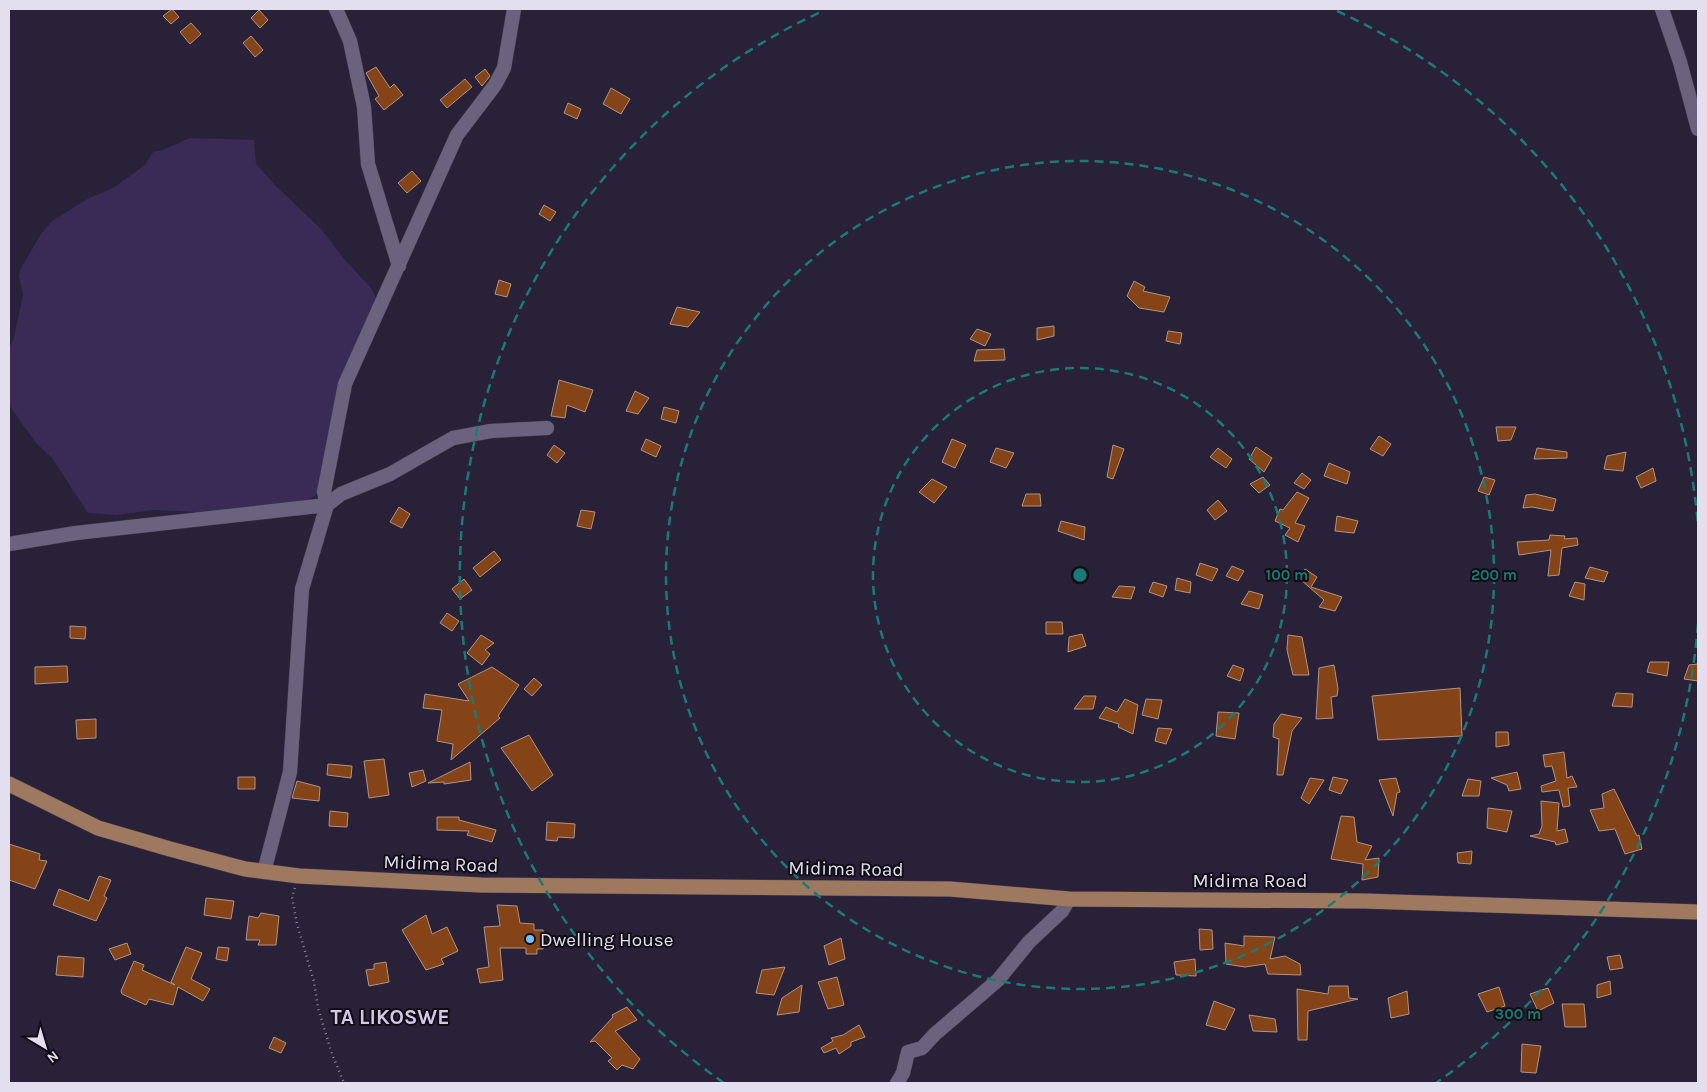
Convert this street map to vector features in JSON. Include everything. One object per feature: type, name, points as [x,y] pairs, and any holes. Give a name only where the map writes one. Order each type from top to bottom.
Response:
[{"type":"main road","name":"Midima Road","points":[[9,784],[98,828],[170,849],[264,872],[299,876],[481,885],[950,890],[1069,899],[1364,901],[1698,912]]},
{"type":"street","points":[[336,9],[350,41],[364,107],[368,164],[398,266]]},
{"type":"street","points":[[264,872],[290,772],[302,589],[327,505],[324,492],[345,384],[457,134],[495,85],[504,68],[514,9]]},
{"type":"street","points":[[1662,9],[1680,62],[1698,129]]},
{"type":"street","points":[[9,544],[76,533],[327,505],[341,494],[390,474],[453,438],[491,430],[547,428]]},
{"type":"street","points":[[897,1083],[904,1073],[908,1052],[922,1048],[935,1034],[998,980],[1029,942],[1062,911],[1069,899]]},
{"type":"path","points":[[299,876],[292,898],[297,924],[314,982],[318,1008],[332,1054],[344,1083]]},
{"type":"shaded area","points":[[190,138],[254,140],[256,164],[322,230],[343,258],[371,288],[377,300],[322,486],[315,496],[307,500],[197,512],[153,510],[117,515],[88,513],[52,458],[36,443],[9,405],[9,349],[14,337],[23,295],[19,276],[20,270],[41,234],[51,222],[87,199],[113,188],[145,165],[153,152],[163,150]]},
{"type":"building","points":[[172,9],[179,17],[171,24],[163,16]]},
{"type":"building","points":[[259,10],[268,20],[260,28],[251,18]]},
{"type":"building","points":[[191,23],[201,34],[190,44],[180,32]]},
{"type":"building","points":[[251,36],[263,50],[255,57],[243,43]]},
{"type":"building","points":[[376,67],[390,88],[394,84],[403,95],[384,110],[375,99],[379,96],[366,73]]},
{"type":"building","points":[[485,69],[490,76],[482,86],[475,77]]},
{"type":"building","points":[[465,79],[472,87],[447,108],[440,100]]},
{"type":"building","points":[[611,88],[630,99],[621,114],[603,104]]},
{"type":"building","points":[[568,103],[581,109],[577,119],[564,113]]},
{"type":"building","points":[[412,171],[421,181],[407,193],[398,183]]},
{"type":"building","points":[[544,205],[556,212],[550,221],[539,214]]},
{"type":"building","points":[[499,280],[511,284],[507,297],[495,294]]},
{"type":"building","points":[[1134,281],[1145,287],[1143,291],[1170,297],[1164,312],[1139,308],[1127,296]]},
{"type":"building","points":[[677,307],[700,312],[688,327],[670,324]]},
{"type":"building","points":[[1054,326],[1054,336],[1037,340],[1037,328]]},
{"type":"building","points":[[977,329],[991,334],[985,346],[970,339]]},
{"type":"building","points":[[1168,331],[1182,333],[1180,344],[1166,341]]},
{"type":"building","points":[[1004,349],[1005,360],[974,361],[977,350]]},
{"type":"building","points":[[559,380],[593,390],[585,412],[567,405],[565,418],[551,416]]},
{"type":"building","points":[[635,391],[649,398],[638,414],[626,411]]},
{"type":"building","points":[[664,407],[679,411],[676,423],[661,419]]},
{"type":"building","points":[[1496,427],[1516,427],[1511,440],[1498,441]]},
{"type":"building","points":[[1379,436],[1391,444],[1383,456],[1370,449]]},
{"type":"building","points":[[646,439],[661,446],[656,457],[641,450]]},
{"type":"building","points":[[952,439],[966,445],[955,468],[942,462]]},
{"type":"building","points":[[554,445],[565,453],[557,463],[547,455]]},
{"type":"building","points":[[1113,445],[1124,449],[1113,479],[1107,477]]},
{"type":"building","points":[[1256,447],[1272,458],[1264,472],[1249,459]]},
{"type":"building","points":[[996,448],[1014,453],[1006,468],[990,462]]},
{"type":"building","points":[[1218,448],[1232,459],[1226,468],[1210,457]]},
{"type":"building","points":[[1537,448],[1567,452],[1567,458],[1534,459]]},
{"type":"building","points":[[1626,452],[1623,471],[1604,469],[1607,456]]},
{"type":"building","points":[[1329,463],[1350,472],[1347,484],[1324,476]]},
{"type":"building","points":[[1653,468],[1656,481],[1641,488],[1636,477]]},
{"type":"building","points":[[1302,473],[1311,480],[1304,489],[1294,483]]},
{"type":"building","points":[[1263,477],[1270,485],[1259,493],[1250,484]]},
{"type":"building","points":[[1484,477],[1495,480],[1489,495],[1478,491]]},
{"type":"building","points":[[932,479],[947,487],[934,503],[919,492]]},
{"type":"building","points":[[1297,492],[1309,498],[1295,523],[1305,526],[1298,542],[1285,535],[1290,528],[1275,521],[1280,509],[1283,510]]},
{"type":"building","points":[[1026,494],[1040,494],[1041,506],[1022,506]]},
{"type":"building","points":[[1535,494],[1556,499],[1553,511],[1532,507],[1523,508],[1526,495]]},
{"type":"building","points":[[1218,500],[1227,511],[1215,520],[1207,510]]},
{"type":"building","points":[[399,507],[410,514],[402,528],[390,522]]},
{"type":"building","points":[[581,510],[595,512],[591,529],[577,526]]},
{"type":"building","points":[[1337,516],[1358,521],[1354,533],[1335,531]]},
{"type":"building","points":[[1061,521],[1085,527],[1084,540],[1058,531]]},
{"type":"building","points":[[1550,535],[1565,536],[1564,539],[1577,538],[1578,545],[1562,548],[1559,575],[1548,576],[1551,550],[1519,555],[1517,542],[1549,540]]},
{"type":"building","points":[[494,551],[501,560],[480,577],[473,568]]},
{"type":"building","points":[[1200,563],[1218,569],[1212,581],[1196,575]]},
{"type":"building","points":[[1232,566],[1244,571],[1238,581],[1226,576]]},
{"type":"building","points":[[1590,567],[1608,572],[1604,582],[1585,578]]},
{"type":"building","points":[[1305,569],[1317,577],[1311,587],[1342,597],[1335,611],[1319,607],[1324,600],[1301,580]]},
{"type":"building","points":[[1177,578],[1191,582],[1190,593],[1175,590]]},
{"type":"building","points":[[464,579],[472,590],[460,599],[452,589]]},
{"type":"building","points":[[1153,582],[1167,586],[1163,597],[1149,592]]},
{"type":"building","points":[[1575,582],[1585,584],[1584,600],[1569,596]]},
{"type":"building","points":[[1119,586],[1135,587],[1131,599],[1112,597]]},
{"type":"building","points":[[1249,591],[1263,595],[1259,609],[1241,604]]},
{"type":"building","points":[[447,613],[459,621],[452,631],[440,623]]},
{"type":"building","points":[[1046,622],[1062,622],[1063,634],[1046,634]]},
{"type":"building","points":[[70,626],[86,627],[85,639],[70,638]]},
{"type":"building","points":[[1082,634],[1086,646],[1068,652],[1069,637]]},
{"type":"building","points":[[481,635],[494,643],[485,650],[490,654],[482,665],[467,653]]},
{"type":"building","points":[[1288,635],[1302,637],[1309,675],[1293,675],[1287,650]]},
{"type":"building","points":[[1650,662],[1669,662],[1667,676],[1647,672]]},
{"type":"building","points":[[1698,664],[1698,681],[1684,679],[1689,665]]},
{"type":"building","points":[[1233,665],[1244,669],[1240,681],[1227,676]]},
{"type":"building","points":[[1334,665],[1338,689],[1337,696],[1331,697],[1333,718],[1316,719],[1319,668]]},
{"type":"building","points":[[67,666],[68,682],[35,684],[35,667]]},
{"type":"building","points":[[492,667],[519,685],[498,716],[500,718],[451,760],[453,744],[437,741],[442,710],[423,708],[425,694],[469,701],[458,684]]},
{"type":"building","points":[[534,678],[542,685],[532,696],[524,689]]},
{"type":"building","points":[[1460,688],[1462,736],[1378,740],[1372,696]]},
{"type":"building","points":[[1616,693],[1633,694],[1632,707],[1612,706]]},
{"type":"building","points":[[1084,696],[1096,696],[1093,709],[1074,709]]},
{"type":"building","points":[[1125,699],[1138,705],[1133,734],[1118,727],[1119,724],[1099,718],[1106,707],[1117,712]]},
{"type":"building","points":[[1146,699],[1162,700],[1158,719],[1142,715]]},
{"type":"building","points":[[1218,712],[1239,713],[1235,739],[1216,736]]},
{"type":"building","points":[[1281,714],[1302,718],[1292,731],[1283,775],[1277,775],[1279,739],[1273,737],[1274,724]]},
{"type":"building","points":[[96,719],[96,738],[77,739],[76,720]]},
{"type":"building","points":[[1158,728],[1172,729],[1166,744],[1155,741]]},
{"type":"building","points":[[1496,732],[1508,732],[1509,745],[1496,747]]},
{"type":"building","points":[[529,735],[553,775],[532,791],[501,748]]},
{"type":"building","points":[[1564,752],[1567,778],[1572,776],[1577,787],[1568,788],[1570,806],[1563,807],[1559,790],[1542,792],[1541,786],[1556,781],[1552,766],[1545,767],[1543,755]]},
{"type":"building","points":[[384,759],[389,795],[369,798],[364,761]]},
{"type":"building","points":[[470,762],[471,780],[444,784],[444,782],[428,783]]},
{"type":"building","points":[[328,764],[352,766],[351,778],[327,775]]},
{"type":"building","points":[[423,770],[426,781],[412,787],[409,773]]},
{"type":"building","points":[[1517,772],[1521,789],[1509,791],[1507,785],[1491,778]]},
{"type":"building","points":[[238,777],[255,777],[255,789],[238,789]]},
{"type":"building","points":[[1333,777],[1348,780],[1341,794],[1329,790]]},
{"type":"building","points":[[1310,778],[1324,780],[1309,804],[1301,798]]},
{"type":"building","points":[[1396,778],[1400,792],[1397,793],[1393,816],[1379,780]]},
{"type":"building","points":[[1468,779],[1481,781],[1479,796],[1462,796]]},
{"type":"building","points":[[297,781],[320,787],[319,801],[292,798]]},
{"type":"building","points":[[1614,789],[1637,836],[1639,835],[1642,849],[1625,854],[1615,829],[1599,831],[1590,810],[1604,808],[1602,794]]},
{"type":"building","points":[[1541,801],[1559,803],[1557,831],[1565,829],[1568,842],[1556,845],[1555,842],[1530,836],[1539,834],[1542,826]]},
{"type":"building","points":[[1488,808],[1512,811],[1507,832],[1487,828]]},
{"type":"building","points":[[330,811],[348,813],[347,827],[329,826]]},
{"type":"building","points":[[1341,816],[1354,817],[1357,842],[1372,846],[1365,860],[1379,858],[1378,877],[1362,880],[1363,864],[1331,859]]},
{"type":"building","points":[[437,817],[459,817],[459,820],[496,830],[492,842],[467,835],[469,831],[437,830]]},
{"type":"building","points":[[547,822],[575,824],[574,838],[558,837],[557,841],[546,840]]},
{"type":"building","points":[[9,844],[40,854],[39,860],[47,861],[35,889],[9,880]]},
{"type":"building","points":[[1472,851],[1471,864],[1458,863],[1457,853]]},
{"type":"building","points":[[99,876],[111,880],[104,896],[107,898],[96,921],[53,905],[59,889],[89,901]]},
{"type":"building","points":[[206,898],[234,901],[231,919],[204,915]]},
{"type":"building","points":[[497,905],[517,906],[520,923],[534,924],[534,930],[543,930],[543,949],[537,949],[537,954],[526,954],[526,948],[500,948],[503,980],[480,983],[477,969],[489,967],[484,927],[500,926]]},
{"type":"building","points":[[261,913],[279,916],[276,945],[258,945],[260,940],[246,940],[249,916],[258,918]]},
{"type":"building","points":[[426,915],[432,934],[447,927],[458,951],[441,959],[444,964],[426,970],[402,930]]},
{"type":"building","points":[[1199,929],[1212,930],[1213,949],[1200,950]]},
{"type":"building","points":[[1244,936],[1275,937],[1270,959],[1285,956],[1300,964],[1301,975],[1268,974],[1265,964],[1245,967],[1226,964],[1225,943],[1244,946]]},
{"type":"building","points":[[841,938],[845,959],[829,965],[824,946]]},
{"type":"building","points":[[127,943],[131,954],[115,960],[109,949]]},
{"type":"building","points":[[186,947],[202,953],[191,979],[210,989],[203,1001],[178,987],[173,1005],[149,999],[146,1005],[122,994],[121,991],[134,961],[144,965],[142,970],[175,985],[171,982]]},
{"type":"building","points":[[218,947],[229,948],[227,961],[216,959]]},
{"type":"building","points":[[1620,955],[1623,968],[1610,970],[1607,957]]},
{"type":"building","points":[[58,956],[84,958],[83,977],[56,975]]},
{"type":"building","points":[[1195,959],[1196,976],[1176,975],[1174,962]]},
{"type":"building","points":[[386,962],[389,982],[369,986],[366,970],[374,969],[374,964]]},
{"type":"building","points":[[785,967],[774,995],[756,993],[762,970]]},
{"type":"building","points":[[837,977],[844,1005],[828,1009],[818,982]]},
{"type":"building","points":[[1610,981],[1611,994],[1597,998],[1597,985]]},
{"type":"building","points":[[802,985],[799,1012],[777,1015],[782,998]]},
{"type":"building","points":[[1329,986],[1348,986],[1349,998],[1358,999],[1308,1011],[1307,1040],[1298,1040],[1297,989],[1328,994]]},
{"type":"building","points":[[1499,987],[1505,1006],[1487,1012],[1478,994]]},
{"type":"building","points":[[1548,988],[1554,1003],[1538,1011],[1530,994]]},
{"type":"building","points":[[1407,991],[1409,1014],[1391,1018],[1388,998]]},
{"type":"building","points":[[1214,1001],[1235,1009],[1225,1030],[1206,1025]]},
{"type":"building","points":[[1562,1004],[1584,1004],[1586,1027],[1565,1027]]},
{"type":"building","points":[[627,1007],[637,1020],[615,1031],[640,1059],[633,1069],[622,1065],[617,1070],[608,1061],[612,1058],[595,1041],[590,1042],[613,1017],[612,1015]]},
{"type":"building","points":[[1249,1015],[1275,1019],[1277,1032],[1253,1031]]},
{"type":"building","points":[[859,1025],[865,1037],[851,1042],[851,1046],[839,1054],[836,1048],[824,1053],[821,1048],[833,1041],[831,1038],[843,1035]]},
{"type":"building","points":[[274,1037],[286,1043],[281,1053],[269,1048]]},
{"type":"building","points":[[1522,1044],[1541,1046],[1536,1073],[1521,1072]]},
{"type":"place","name":"Dwelling House","points":[[530,939]]},
{"type":"district","name":"TA LIKOSWE","points":[[390,1017]]}]
